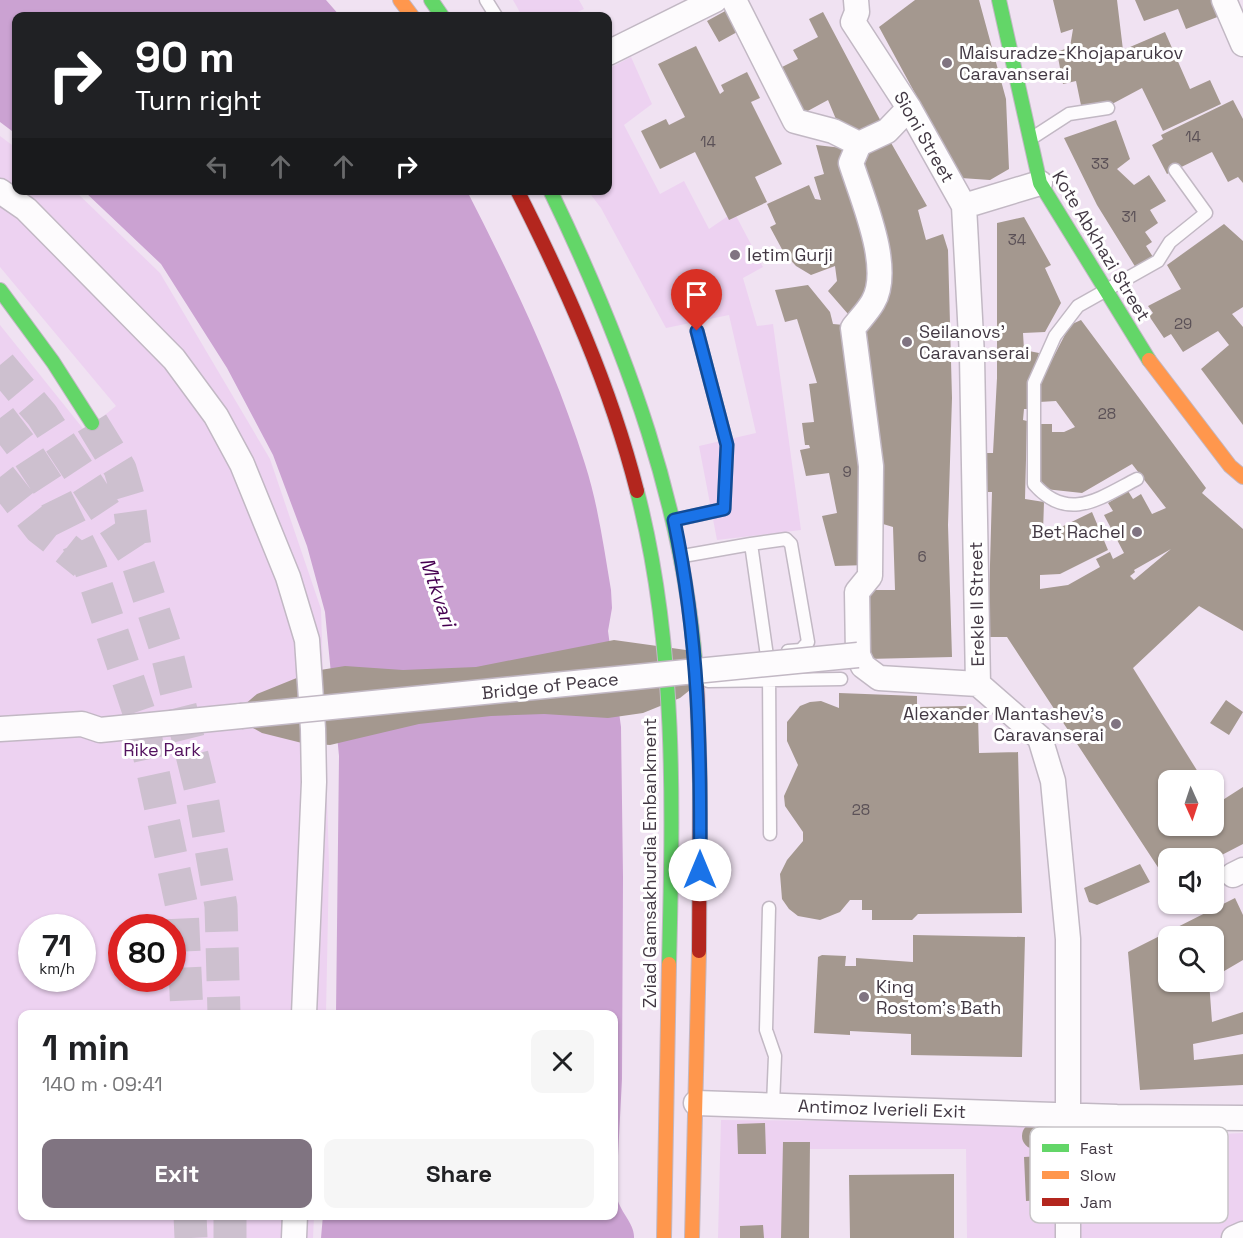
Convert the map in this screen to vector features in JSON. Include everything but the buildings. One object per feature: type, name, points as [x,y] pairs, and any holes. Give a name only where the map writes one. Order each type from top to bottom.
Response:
[{"type":"main road","name":"Kote Abkhazi Street","points":[[999,0],[1040,183],[1156,372],[1239,466]]},
{"type":"main road","name":"Zviad Gamsakhurdia Embankment","points":[[520,195],[537,229],[604,386],[639,502],[656,587],[669,709],[671,831],[664,1238]]},
{"type":"main road","points":[[552,195],[606,308],[649,426],[674,520],[681,556],[698,681],[700,890],[693,1238]]},
{"type":"main road","points":[[0,290],[53,362],[92,423]]},
{"type":"street","points":[[617,40],[715,0]]},
{"type":"street","points":[[734,0],[795,121],[833,131],[859,144]]},
{"type":"street","name":"Sioni Street","points":[[856,0],[857,12],[853,21],[909,108],[964,206]]},
{"type":"street","points":[[1224,0],[1243,44]]},
{"type":"street","points":[[909,108],[887,131],[859,144],[852,163],[871,216],[879,266],[874,300],[853,328],[872,466],[870,576],[857,592],[858,655],[864,666],[879,678],[978,684]]},
{"type":"street","points":[[964,206],[1040,183]]},
{"type":"street","points":[[0,191],[26,209],[174,359],[216,416],[242,464],[288,577],[307,640],[314,729],[314,782],[304,1010]]},
{"type":"street","name":"Erekle II Street","points":[[964,206],[972,356],[978,684],[1040,738],[1053,781],[1068,939],[1069,1127]]},
{"type":"street","name":"Bridge of Peace","points":[[0,729],[82,724],[100,730],[858,655]]},
{"type":"street","name":"Antimoz Iverieli Exit","points":[[696,1104],[1243,1118]]},
{"type":"street","points":[[294,1238],[295,1220]]},
{"type":"street","name":"Erekle II Street","points":[[1068,1223],[1068,1238]]},
{"type":"street","points":[[1234,1238],[1243,1234]]},
{"type":"lane","points":[[1029,141],[1069,114],[1108,108]]},
{"type":"lane","points":[[1137,479],[1090,503],[1061,504],[1046,498],[1034,484],[1034,383],[1060,329],[1078,306],[1158,261],[1170,242],[1206,213],[1175,170]]},
{"type":"lane","points":[[674,520],[724,509],[727,445],[697,331]]},
{"type":"lane","points":[[681,556],[786,539],[791,544],[808,636],[806,647],[801,650],[766,653]]},
{"type":"lane","points":[[751,544],[769,681],[770,834]]},
{"type":"lane","points":[[698,681],[841,679]]},
{"type":"lane","points":[[769,908],[766,1030],[775,1056],[772,1105]]},
{"type":"green space","points":[[513,0],[579,0],[584,9],[578,12],[520,12]]},
{"type":"green space","points":[[631,57],[652,104],[624,125],[660,194],[684,181],[709,229],[734,212],[763,267],[743,278],[757,326],[773,324],[801,530],[717,540],[699,446],[756,433],[729,315],[666,328],[601,208],[591,195],[612,195],[612,67]]},
{"type":"green space","name":"Rike Park","points":[[0,136],[12,145],[12,195],[79,195],[160,273],[270,459],[321,609],[329,863],[326,1010],[18,1010],[18,1220],[314,1220],[313,1238],[0,1238],[0,325],[85,431],[116,406],[0,267]]},
{"type":"green space","points":[[721,1120],[1058,1123],[1058,1127],[1030,1127],[1030,1223],[1057,1223],[1057,1238],[967,1238],[966,1149],[800,1149],[798,1238],[718,1238]]},
{"type":"green space","points":[[1243,1133],[1243,1232],[1228,1238],[1080,1238],[1081,1223],[1228,1223],[1228,1134]]},
{"type":"water","points":[[0,0],[326,0],[336,12],[12,12],[12,131],[0,122]]},
{"type":"water","name":"Mtkvari","points":[[88,195],[469,195],[532,325],[561,394],[594,495],[611,590],[612,608],[608,631],[621,727],[623,877],[622,1079],[618,1156],[618,1010],[336,1010],[339,756],[325,612],[307,546],[273,455],[227,368],[161,264]]},
{"type":"water","points":[[618,1200],[634,1233],[634,1238],[321,1238],[323,1220],[618,1220]]},
{"type":"tunnel","points":[[0,365],[42,415],[136,558],[165,646],[201,791],[221,906],[224,1010]]},
{"type":"tunnel","points":[[0,418],[26,452],[56,498],[90,567],[142,721],[182,907],[187,1010]]},
{"type":"tunnel","points":[[92,423],[120,469],[128,496],[135,547]]},
{"type":"tunnel","points":[[0,477],[40,528],[84,563]]},
{"type":"tunnel","points":[[190,1220],[191,1238]]},
{"type":"tunnel","points":[[230,1220],[230,1238]]},
{"type":"traffic: fast","points":[[431,0],[439,12]]},
{"type":"traffic: fast","points":[[999,0],[1040,183],[1149,360]]},
{"type":"traffic: fast","points":[[552,195],[604,310],[648,432],[666,494],[680,557],[691,622],[697,687]]},
{"type":"traffic: fast","points":[[0,290],[53,362],[92,423]]},
{"type":"traffic: fast","points":[[637,491],[650,549],[659,608],[670,726],[669,964]]},
{"type":"traffic: slow","points":[[400,0],[409,12]]},
{"type":"traffic: slow","points":[[1149,360],[1230,466],[1243,477]]},
{"type":"traffic: slow","points":[[692,1238],[699,951]]},
{"type":"traffic: slow","points":[[664,1238],[669,964]]},
{"type":"traffic: jam","points":[[519,195],[553,263],[585,337],[614,413],[637,491]]},
{"type":"traffic: jam","points":[[697,687],[700,784],[699,951]]},
{"type":"place","name":"Maisuradze-Khojaparukov Caravanserai","points":[[947,63]]},
{"type":"place","name":"Ietim Gurji","points":[[735,255]]},
{"type":"place","name":"Seilanovs' Caravanserai","points":[[907,342]]},
{"type":"place","name":"Bet Rachel","points":[[1137,532]]},
{"type":"place","name":"Alexander Mantashev's Caravanserai","points":[[1116,724]]},
{"type":"place","name":"King Rostom's Bath","points":[[864,997]]},
{"type":"route","points":[[697,331],[727,445],[724,509],[674,520],[688,595],[698,681],[701,792],[700,870]]}]
